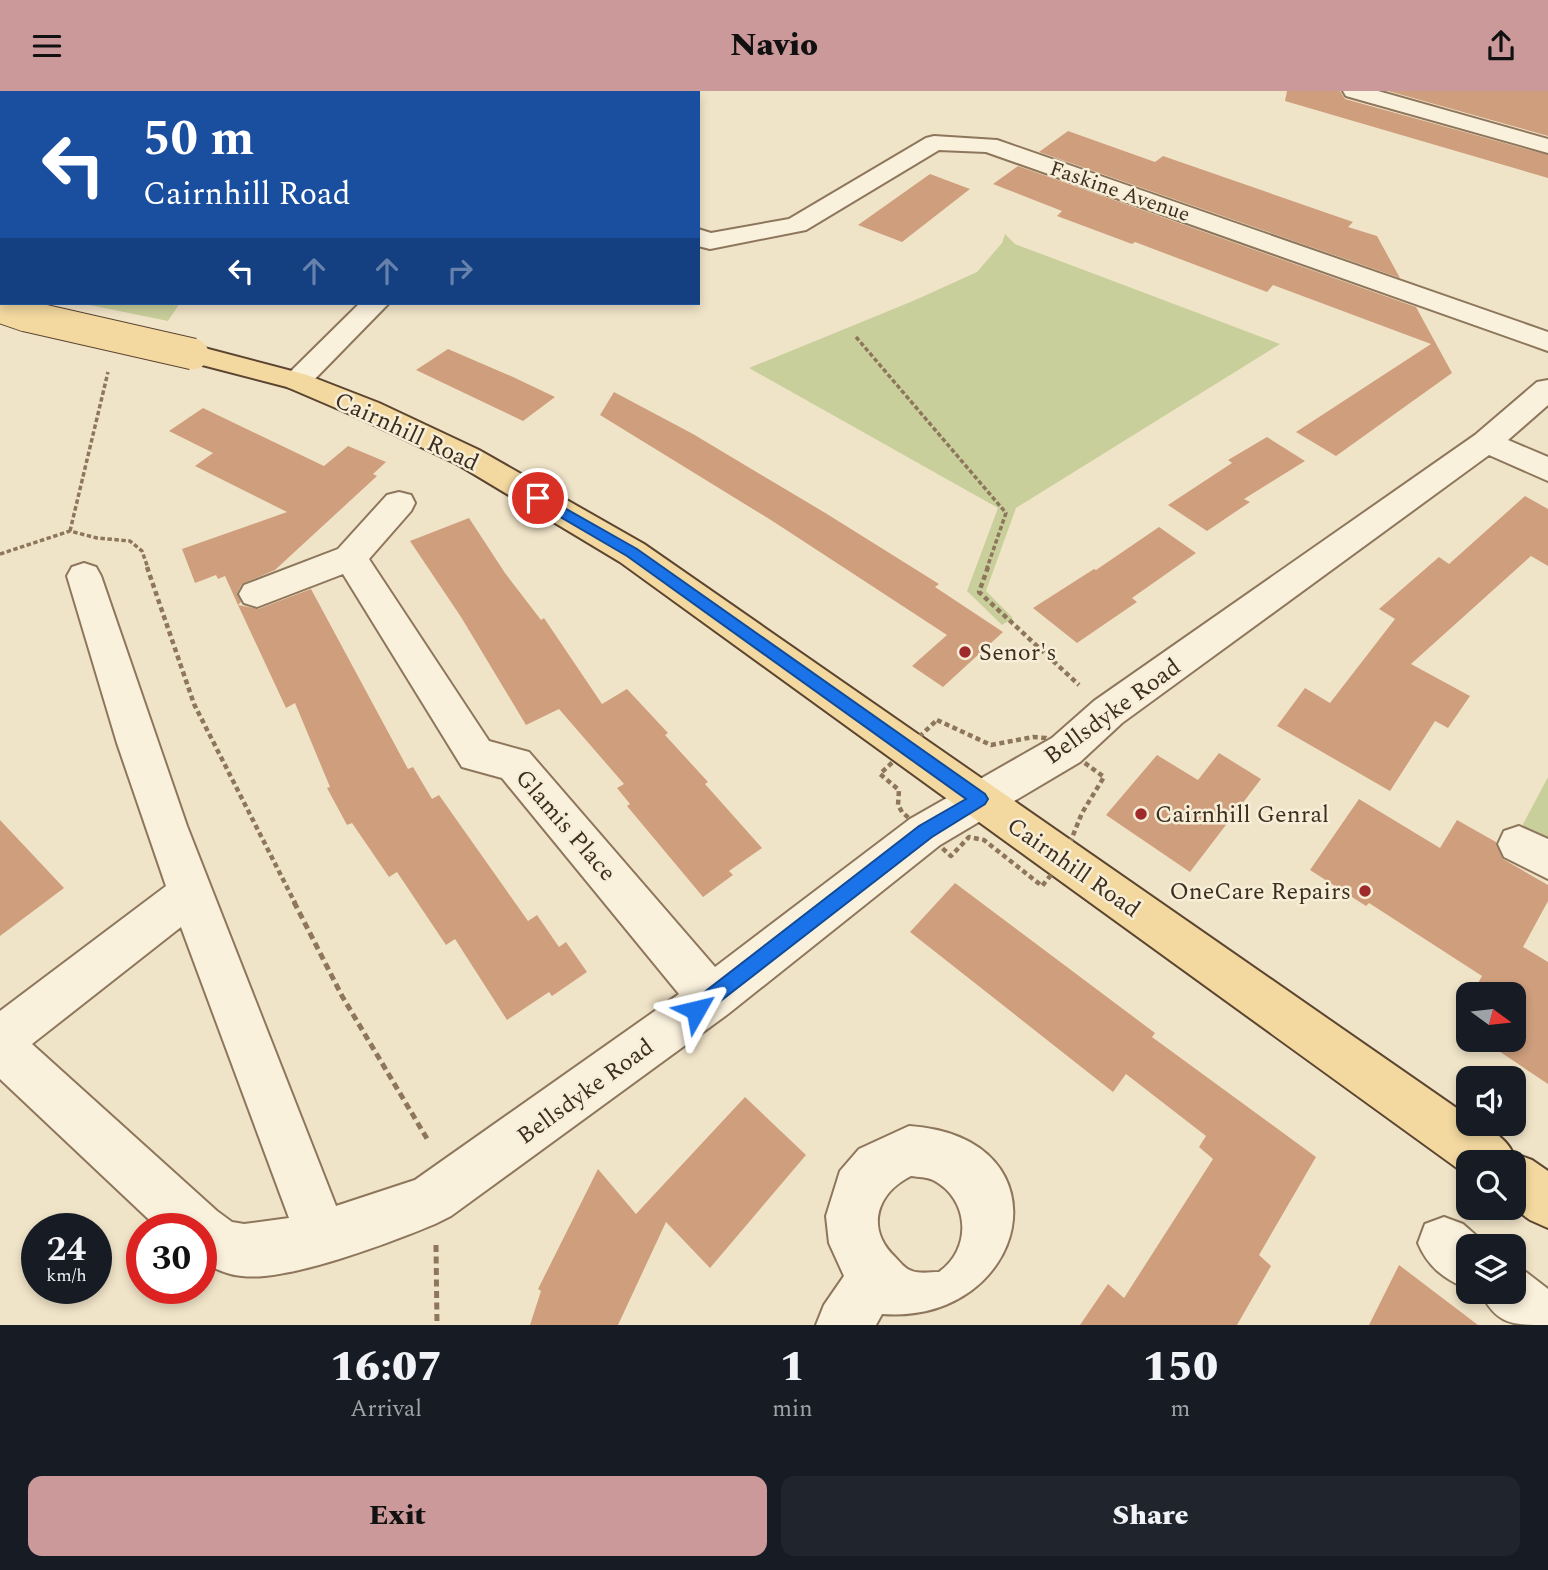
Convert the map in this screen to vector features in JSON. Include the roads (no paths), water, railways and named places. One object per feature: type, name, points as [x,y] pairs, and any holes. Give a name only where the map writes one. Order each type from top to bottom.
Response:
[{"type":"main road","name":"Cairnhill Road","points":[[0,307],[26,316],[297,381],[368,409],[468,457],[632,553],[1474,1150]]},
{"type":"main road","points":[[1526,1186],[1548,1202]]},
{"type":"street","points":[[1354,91],[1548,146]]},
{"type":"street","name":"Faskine Avenue","points":[[700,238],[710,241],[797,225],[934,143],[989,145],[1548,342]]},
{"type":"street","points":[[297,381],[372,305]]},
{"type":"street","name":"Bellsdyke Road","points":[[217,1241],[232,1251],[259,1251],[321,1237],[433,1199],[712,999],[925,832],[1066,750],[1108,712],[1486,442],[1548,389]]},
{"type":"street","points":[[1486,442],[1548,470]]},
{"type":"street","points":[[257,594],[350,558],[399,503]]},
{"type":"street","name":"Glamis Place","points":[[350,558],[476,755],[515,764],[712,999]]},
{"type":"street","points":[[83,576],[115,684],[190,894],[321,1237]]},
{"type":"street","points":[[0,1040],[190,894]]},
{"type":"street","name":"Bellsdyke Road","points":[[0,1047],[181,1213]]},
{"type":"street","points":[[844,1325],[875,1276]]},
{"type":"street","points":[[1524,1304],[1548,1323]]},
{"type":"place","name":"Senor's","points":[[965,652]]},
{"type":"place","name":"Cairnhill Genral","points":[[1141,814]]},
{"type":"place","name":"OneCare Repairs","points":[[1365,891]]}]
